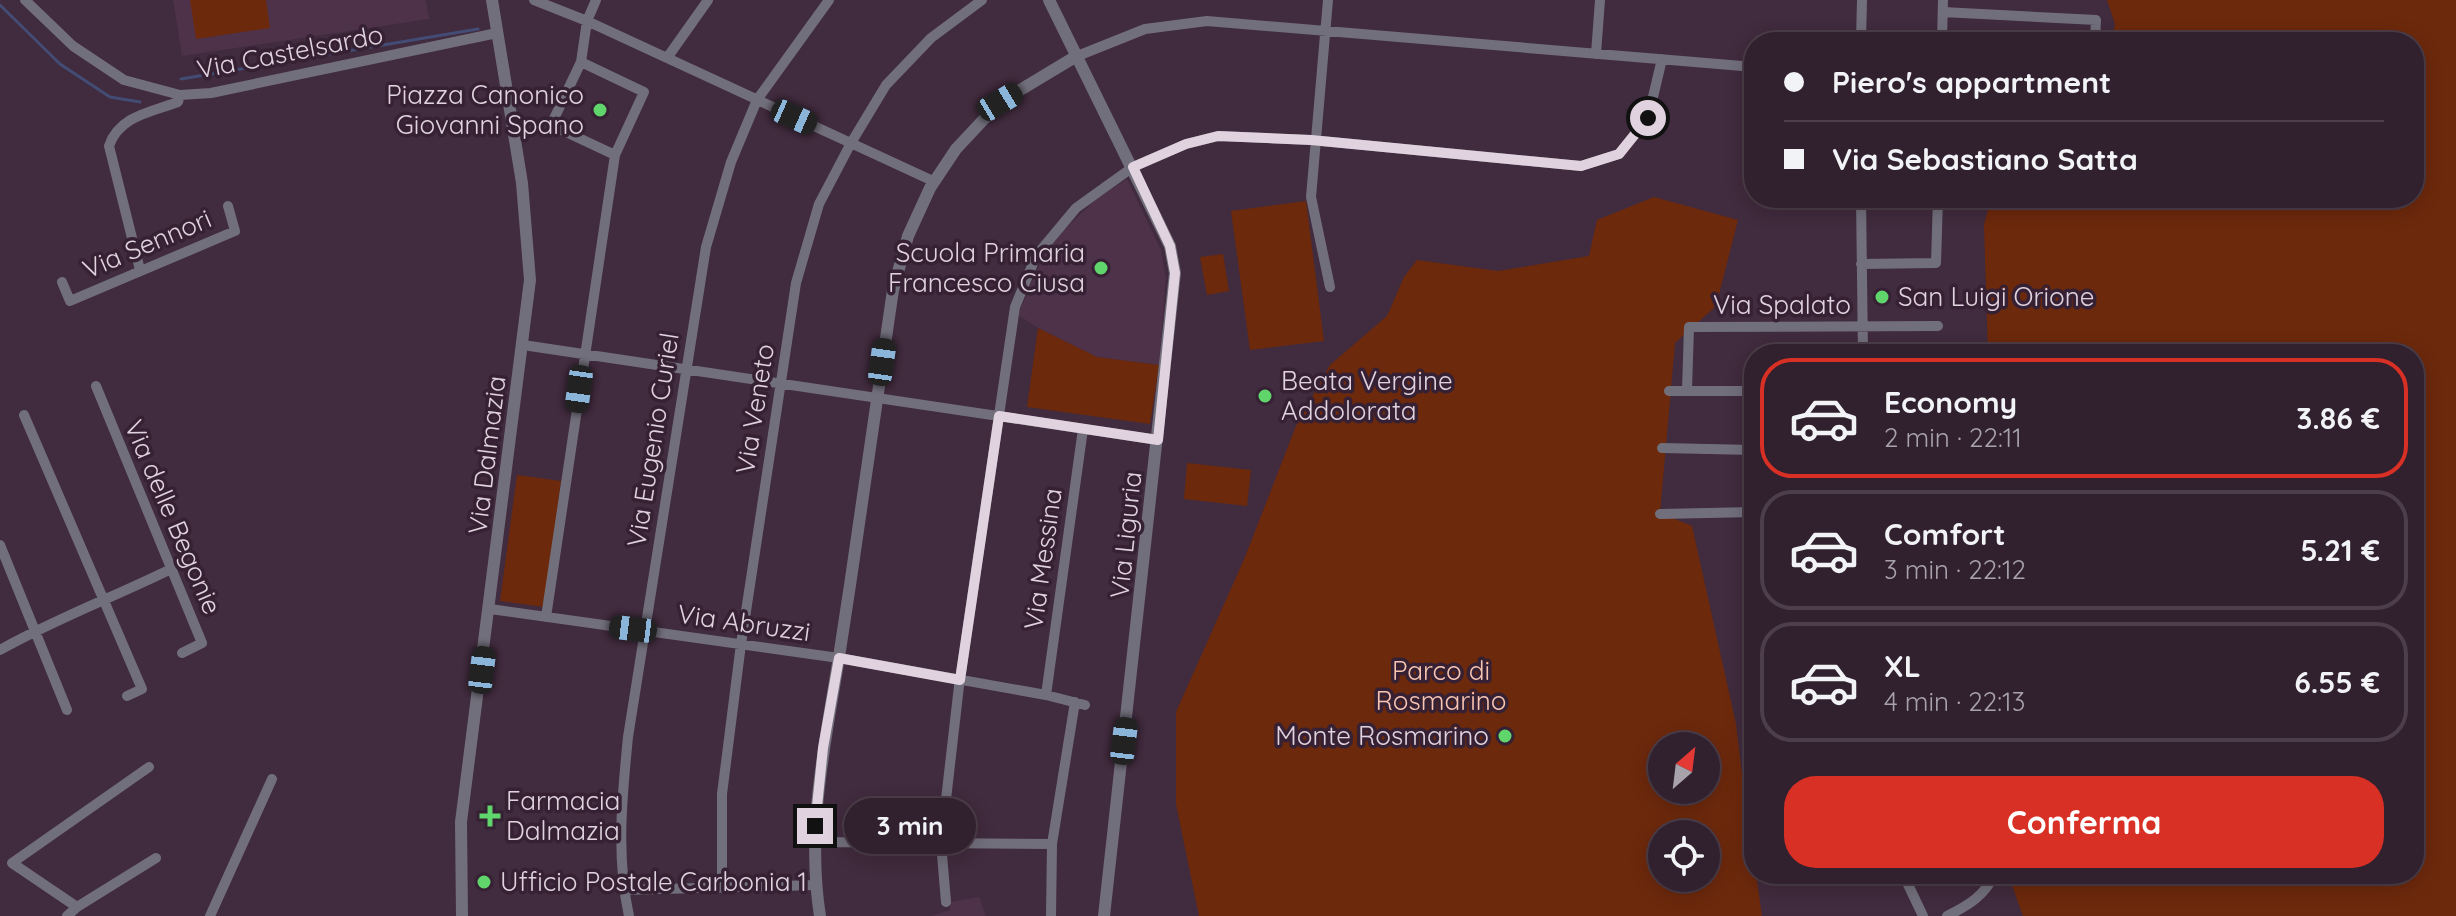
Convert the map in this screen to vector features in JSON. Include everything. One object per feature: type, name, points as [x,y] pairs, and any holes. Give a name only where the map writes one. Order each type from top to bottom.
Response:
[{"type":"street","name":"Via Castelsardo","points":[[25,0],[73,46],[124,80],[180,95],[211,93],[497,33]]},
{"type":"street","name":"Via Dalmazia","points":[[462,916],[461,822],[530,280],[522,183],[492,0]]},
{"type":"street","points":[[534,0],[587,21],[933,181]]},
{"type":"street","points":[[596,0],[587,21],[581,62],[551,125],[615,155]]},
{"type":"street","points":[[667,58],[708,0]]},
{"type":"street","name":"Via Eugenio Curiel","points":[[629,916],[624,890],[621,806],[645,631],[706,247],[731,162],[757,100],[829,0]]},
{"type":"street","name":"Via Veneto","points":[[722,888],[722,794],[741,644],[796,283],[819,204],[886,85],[931,38],[982,0]]},
{"type":"street","name":"Via Liguria","points":[[1049,0],[1170,246],[1175,273],[1104,916]]},
{"type":"street","points":[[1328,0],[1311,197],[1330,287]]},
{"type":"street","points":[[1596,54],[1600,0]]},
{"type":"street","points":[[1861,32],[1862,0]]},
{"type":"street","points":[[1942,32],[1943,0]]},
{"type":"street","points":[[1943,12],[2096,20],[2095,32]]},
{"type":"street","points":[[820,916],[815,885],[814,842],[823,748],[893,290],[908,236],[933,181],[956,149],[1000,102],[1075,57],[1145,29],[1207,21],[1744,66]]},
{"type":"street","points":[[946,902],[941,843],[960,680],[1015,307],[1036,256],[1076,208],[1133,167],[1186,144],[1218,136],[1317,140],[1581,166],[1619,154],[1648,118],[1662,59]]},
{"type":"street","points":[[546,617],[615,155],[644,92],[581,62]]},
{"type":"street","points":[[140,270],[109,146],[114,131],[127,120],[178,102],[180,95]]},
{"type":"street","name":"Via Sennori","points":[[62,282],[70,301],[235,231],[228,206]]},
{"type":"street","points":[[1861,208],[1863,344]]},
{"type":"street","points":[[1861,264],[1936,263],[1938,208]]},
{"type":"street","name":"Via Spalato","points":[[1687,390],[1689,327],[1938,326]]},
{"type":"street","points":[[523,345],[1158,440]]},
{"type":"street","name":"Via delle Begonie","points":[[96,386],[111,429],[202,643],[182,653]]},
{"type":"street","points":[[1669,391],[1744,391]]},
{"type":"street","points":[[24,415],[142,689],[127,696]]},
{"type":"street","name":"Via Messina","points":[[1046,695],[1083,429]]},
{"type":"street","points":[[1662,448],[1744,450]]},
{"type":"street","points":[[1660,514],[1744,512]]},
{"type":"street","points":[[0,545],[67,710]]},
{"type":"street","points":[[0,650],[35,630],[171,569]]},
{"type":"street","name":"Via Abruzzi","points":[[490,609],[839,658],[1046,695],[1080,704],[1052,844]]},
{"type":"street","points":[[149,767],[12,863],[71,912],[156,858]]},
{"type":"street","points":[[210,916],[272,779]]},
{"type":"street","points":[[814,842],[1052,844],[1051,916]]},
{"type":"street","points":[[1908,884],[1923,916]]},
{"type":"street","points":[[1947,916],[1971,904],[1990,884]]},
{"type":"street","points":[[624,890],[815,885]]},
{"type":"shaded area","points":[[173,0],[426,0],[429,19],[182,56]]},
{"type":"shaded area","name":"Scuola Primaria Francesco Ciusa","points":[[1127,179],[1161,250],[1166,278],[1159,365],[1097,357],[1018,315],[1042,258],[1065,229],[1095,200]]},
{"type":"shaded area","points":[[979,897],[986,916],[932,916],[950,910],[950,902]]},
{"type":"green space","points":[[190,0],[266,0],[270,28],[196,39]]},
{"type":"green space","points":[[2107,0],[2456,0],[2456,916],[2023,916],[2012,884],[2424,884],[2424,344],[1988,344],[1984,225],[1988,208],[2424,208],[2424,32],[2113,32],[2115,24]]},
{"type":"green space","name":"Parco di Rosmarino","points":[[1654,197],[1738,220],[1716,306],[1675,343],[1660,513],[1692,526],[1736,724],[1744,791],[1744,884],[1757,884],[1762,916],[1199,916],[1176,804],[1176,712],[1245,557],[1296,426],[1330,365],[1387,316],[1404,277],[1417,260],[1498,271],[1589,256],[1597,220]]},
{"type":"green space","points":[[1306,201],[1324,341],[1250,350],[1231,211]]},
{"type":"green space","points":[[1223,254],[1229,291],[1207,295],[1200,257]]},
{"type":"green space","points":[[1038,328],[1097,357],[1159,365],[1150,424],[1027,407]]},
{"type":"green space","points":[[1187,463],[1251,470],[1247,506],[1184,499]]},
{"type":"green space","points":[[517,475],[561,481],[544,607],[500,601]]},
{"type":"waterway","points":[[0,5],[60,64],[110,97],[140,102]]},
{"type":"waterway","points":[[181,79],[478,29]]},
{"type":"place","name":"Piazza Canonico Giovanni Spano","points":[[600,110]]},
{"type":"place","name":"Scuola Primaria Francesco Ciusa","points":[[1101,268]]},
{"type":"place","name":"San Luigi Orione","points":[[1882,297]]},
{"type":"place","name":"Beata Vergine Addolorata","points":[[1265,396]]},
{"type":"place","name":"Monte Rosmarino","points":[[1505,736]]},
{"type":"place","name":"Farmacia Dalmazia","points":[[490,816]]},
{"type":"place","name":"Ufficio Postale Carbonia 1","points":[[484,882]]},
{"type":"route","points":[[815,826],[823,748],[839,658],[960,680],[999,416],[1158,440],[1175,273],[1170,246],[1133,167],[1186,144],[1218,136],[1311,140],[1581,166],[1619,154],[1648,118]]}]
